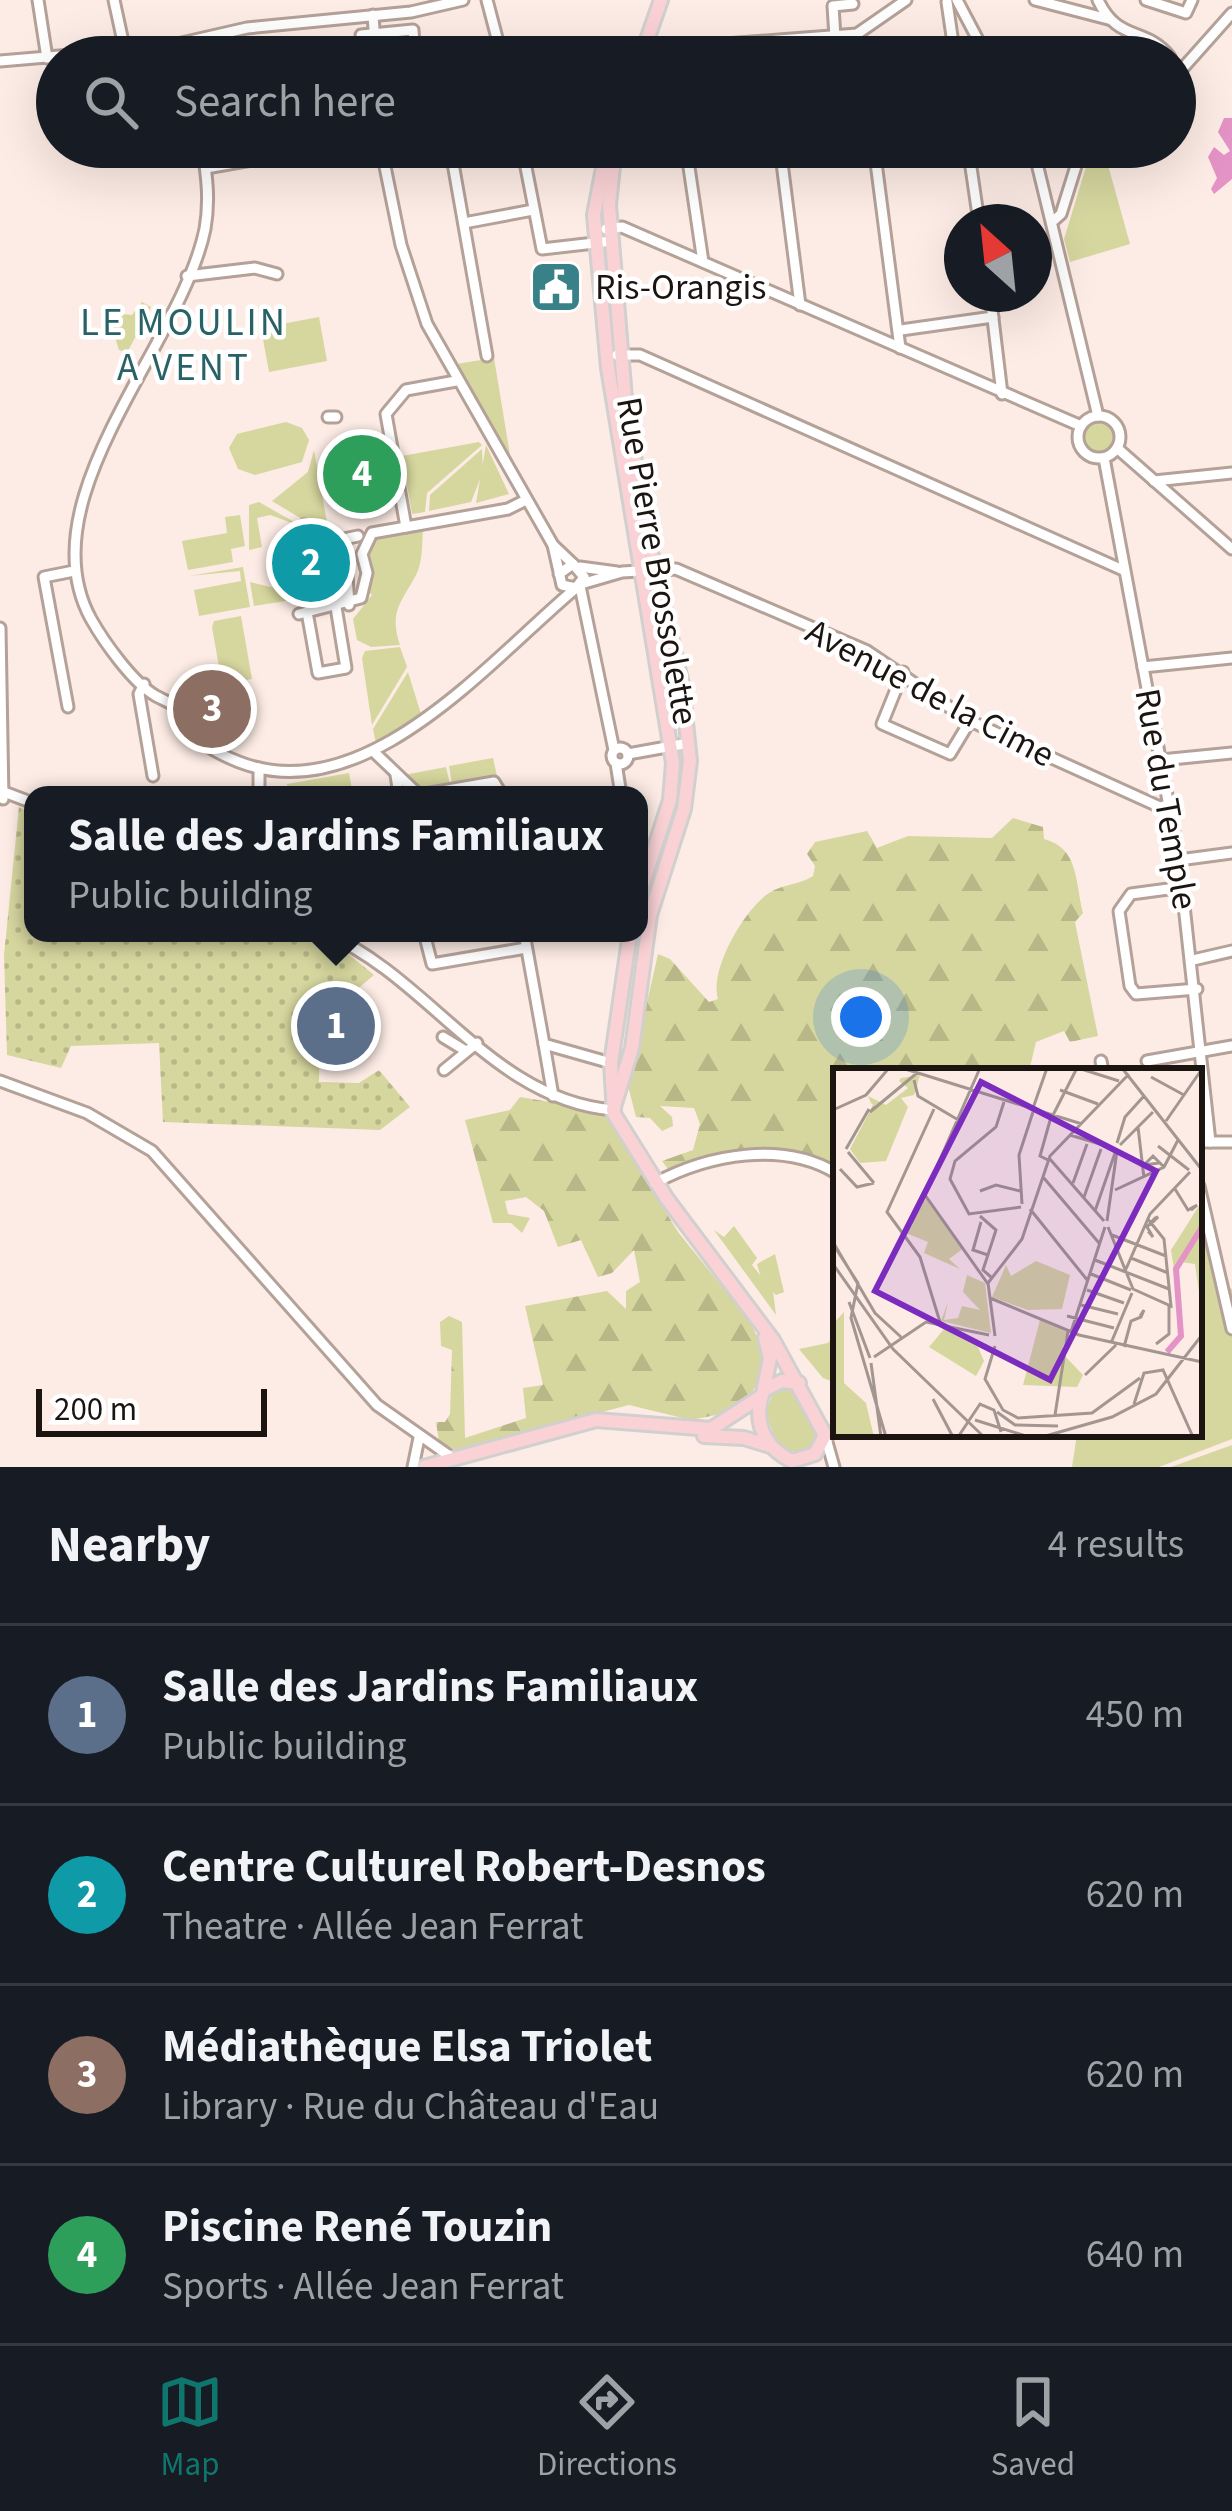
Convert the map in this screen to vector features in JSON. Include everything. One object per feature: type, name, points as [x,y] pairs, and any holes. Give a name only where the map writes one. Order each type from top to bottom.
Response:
[{"type":"main road","points":[[649,36],[661,0]]},
{"type":"main road","name":"Rue Pierre Brossolette","points":[[604,168],[597,187],[597,237],[607,356],[638,570],[672,746],[670,800],[648,868]]},
{"type":"main road","name":"Rue Pierre Brossolette","points":[[611,168],[622,354],[654,567],[676,654],[689,743],[688,789],[648,930]]},
{"type":"main road","points":[[439,1467],[603,1424],[744,1438],[770,1446],[796,1464],[814,1454],[825,1435],[799,1383],[656,1183],[613,1110],[611,1063],[629,942]]},
{"type":"main road","name":"Rue Pierre Brossolette","points":[[613,1110],[632,1048],[646,942]]},
{"type":"main road","points":[[761,1325],[770,1358],[758,1417],[770,1446]]},
{"type":"main road","points":[[424,1467],[596,1420],[711,1429],[782,1381],[799,1383]]},
{"type":"street","points":[[38,0],[44,36]]},
{"type":"street","points":[[114,0],[121,36]]},
{"type":"street","points":[[364,0],[374,34]]},
{"type":"street","points":[[212,36],[463,0]]},
{"type":"street","points":[[487,0],[496,36]]},
{"type":"street","points":[[842,36],[857,34],[907,0]]},
{"type":"street","points":[[933,0],[952,1]]},
{"type":"street","points":[[1035,0],[1108,20]]},
{"type":"street","points":[[1098,0],[1108,20],[1134,36]]},
{"type":"street","points":[[1146,0],[1186,13],[1192,0]]},
{"type":"street","points":[[952,1],[954,36]]},
{"type":"street","points":[[952,1],[974,36]]},
{"type":"street","points":[[835,36],[833,6],[853,4]]},
{"type":"street","points":[[1196,47],[1232,13]]},
{"type":"street","points":[[361,36],[412,30],[413,36]]},
{"type":"street","points":[[0,61],[36,59]]},
{"type":"street","points":[[206,168],[205,229],[82,503],[74,571],[92,622],[144,685],[173,704],[184,728],[201,742],[260,768],[323,769],[373,751],[440,705],[579,586]]},
{"type":"street","points":[[386,168],[411,280],[456,380],[526,500],[553,544],[576,566],[622,572]]},
{"type":"street","points":[[454,168],[487,356]]},
{"type":"street","points":[[526,168],[542,250],[612,234],[622,227],[1082,426]]},
{"type":"street","points":[[689,168],[703,262]]},
{"type":"street","points":[[783,168],[800,305]]},
{"type":"street","points":[[877,168],[900,349]]},
{"type":"street","points":[[971,168],[977,204]]},
{"type":"street","points":[[1038,168],[1047,204]]},
{"type":"street","points":[[1075,168],[1061,214],[1052,222],[1098,416]]},
{"type":"street","points":[[464,223],[533,210]]},
{"type":"street","points":[[187,275],[255,268],[277,274]]},
{"type":"street","points":[[992,312],[1002,394]]},
{"type":"street","points":[[901,330],[993,317]]},
{"type":"street","points":[[607,356],[640,355],[1124,570]]},
{"type":"street","points":[[406,527],[386,414],[406,390],[456,380]]},
{"type":"street","points":[[1082,426],[1098,416]]},
{"type":"street","points":[[1082,426],[1081,446],[1090,456],[1104,458],[1117,448],[1118,426],[1098,416]]},
{"type":"street","points":[[1117,448],[1232,549]]},
{"type":"street","name":"Rue du Temple","points":[[1104,458],[1183,887],[1204,1053],[1205,1142]]},
{"type":"street","points":[[1154,481],[1232,473]]},
{"type":"street","points":[[303,600],[329,603],[362,598],[367,573],[362,554],[372,533],[508,509],[526,500]]},
{"type":"street","points":[[304,525],[337,541],[348,557],[349,600]]},
{"type":"street","points":[[337,541],[358,536]]},
{"type":"street","points":[[553,544],[564,587],[622,572]]},
{"type":"street","points":[[540,618],[559,577],[576,566]]},
{"type":"street","points":[[576,566],[620,786]]},
{"type":"street","name":"Avenue de la Cime","points":[[622,572],[676,569],[867,651],[970,721],[1160,807],[1169,805]]},
{"type":"street","points":[[68,707],[44,577],[74,571]]},
{"type":"street","points":[[336,607],[346,668],[317,673],[303,613],[349,600]]},
{"type":"street","points":[[0,628],[4,795],[24,801]]},
{"type":"street","points":[[1143,667],[1232,658]]},
{"type":"street","points":[[903,672],[882,724],[950,754],[970,721]]},
{"type":"street","points":[[144,685],[139,694],[153,776]]},
{"type":"street","points":[[628,754],[689,743]]},
{"type":"street","points":[[614,750],[621,748],[628,754]]},
{"type":"street","points":[[373,751],[408,786]]},
{"type":"street","points":[[1161,760],[1232,753]]},
{"type":"street","points":[[616,763],[624,763],[628,754]]},
{"type":"street","points":[[259,786],[260,768]]},
{"type":"street","points":[[396,776],[398,786]]},
{"type":"street","points":[[1179,860],[1232,853]]},
{"type":"street","points":[[1183,887],[1132,894],[1119,911],[1132,990],[1143,997],[1197,989]]},
{"type":"street","points":[[341,942],[376,961],[509,1073],[553,1096],[613,1110]]},
{"type":"street","points":[[426,942],[432,964],[526,948]]},
{"type":"street","points":[[525,942],[553,1096]]},
{"type":"street","points":[[1193,960],[1232,951]]},
{"type":"street","points":[[443,1037],[466,1051]]},
{"type":"street","points":[[444,1070],[477,1042]]},
{"type":"street","points":[[544,1044],[611,1063]]},
{"type":"street","points":[[1147,1061],[1232,1046]]},
{"type":"street","points":[[0,1081],[102,1120],[152,1151],[377,1405],[433,1449],[451,1457]]},
{"type":"street","points":[[1205,1142],[1232,1142]]},
{"type":"street","points":[[656,1183],[719,1160],[747,1156],[802,1156],[833,1172]]},
{"type":"street","points":[[1202,1199],[1232,1329]]},
{"type":"street","points":[[413,1467],[420,1454],[418,1433]]},
{"type":"street","points":[[825,1435],[834,1467]]},
{"type":"green space","points":[[1086,168],[1109,168],[1130,244],[1070,262],[1064,239]]},
{"type":"green space","points":[[142,302],[151,307],[127,353],[119,350],[111,325],[123,314],[132,315]]},
{"type":"green space","points":[[319,317],[327,361],[269,372],[261,328]]},
{"type":"green space","points":[[494,358],[510,455],[456,364]]},
{"type":"green space","points":[[286,422],[302,428],[309,440],[302,462],[255,475],[238,469],[229,448],[237,434]]},
{"type":"green space","points":[[1099,423],[1109,427],[1113,437],[1109,447],[1099,451],[1089,447],[1085,437],[1089,427]]},
{"type":"green space","points":[[482,445],[427,493],[425,512],[412,514],[402,456]]},
{"type":"green space","points":[[486,445],[509,494],[476,503]]},
{"type":"green space","points":[[482,449],[483,472],[471,502],[429,511],[430,495]]},
{"type":"green space","points":[[314,450],[328,528],[320,530],[272,501],[308,472]]},
{"type":"green space","points":[[259,502],[303,527],[270,515],[257,518],[262,547],[249,550],[249,505]]},
{"type":"green space","points":[[240,515],[245,546],[231,549],[233,562],[188,570],[182,541],[227,533],[225,517]]},
{"type":"green space","points":[[423,528],[418,570],[396,615],[400,645],[371,647],[357,640],[353,619],[372,595],[366,589],[365,556],[373,537]]},
{"type":"green space","points":[[243,567],[250,607],[199,616],[194,590],[241,581],[240,571],[189,576]]},
{"type":"green space","points":[[250,582],[311,597],[254,606]]},
{"type":"green space","points":[[241,616],[252,679],[222,684],[212,627],[214,621]]},
{"type":"green space","points":[[400,647],[407,667],[372,725],[362,658],[365,651]]},
{"type":"green space","points":[[408,672],[421,714],[376,743],[373,729]]},
{"type":"green space","points":[[493,758],[497,776],[452,784],[449,766]]},
{"type":"green space","points":[[446,767],[450,784],[417,786],[404,775]]},
{"type":"green space","points":[[349,773],[351,786],[287,786]]},
{"type":"green space","points":[[19,807],[24,809],[24,942],[326,942],[341,948],[374,975],[329,1020],[321,1044],[319,1082],[359,1083],[379,1070],[410,1107],[380,1130],[163,1122],[159,1043],[71,1046],[61,1068],[7,1055],[4,955]]},
{"type":"green space","points":[[1013,818],[1043,827],[1044,839],[1070,858],[1083,913],[1075,922],[1098,1036],[1070,1042],[1064,1031],[1036,1042],[1026,1068],[833,1068],[833,1167],[795,1152],[774,1150],[668,1169],[662,1161],[693,1150],[700,1124],[694,1108],[660,1106],[672,1117],[673,1126],[662,1131],[650,1118],[636,1117],[628,1086],[658,954],[670,959],[709,1002],[718,999],[719,973],[740,926],[769,893],[813,876],[815,866],[807,854],[815,842],[867,831],[877,848],[908,836],[992,838]]},
{"type":"green space","points":[[520,1097],[592,1109],[609,1119],[678,1232],[749,1320],[766,1355],[764,1374],[745,1403],[731,1412],[691,1420],[629,1405],[456,1450],[439,1442],[436,1422],[445,1422],[450,1414],[452,1350],[441,1346],[440,1322],[449,1316],[462,1322],[465,1438],[526,1418],[523,1388],[543,1385],[525,1306],[607,1291],[626,1309],[626,1291],[640,1282],[634,1250],[612,1273],[598,1277],[581,1240],[558,1247],[544,1211],[526,1197],[505,1201],[508,1214],[530,1218],[522,1233],[511,1223],[493,1223],[465,1120],[510,1110]]},
{"type":"green space","points":[[1202,1200],[1224,1286],[1232,1289],[1232,1439],[1159,1467],[1072,1467],[1077,1437],[1202,1437]]},
{"type":"green space","points":[[734,1226],[757,1258],[752,1265],[773,1291],[776,1315],[714,1230],[724,1237]]},
{"type":"green space","points":[[775,1254],[784,1292],[776,1295],[762,1281],[757,1264]]},
{"type":"green space","points":[[833,1337],[833,1382],[823,1378],[799,1349],[828,1343]]},
{"type":"green space","points":[[794,1386],[816,1433],[808,1452],[787,1451],[777,1443],[766,1415],[773,1391]]},
{"type":"green space","points":[[1232,1445],[1232,1467],[1171,1467]]},
{"type":"shaded area","points":[[1224,118],[1232,118],[1232,179],[1214,194],[1211,189],[1217,178],[1208,157],[1214,147],[1224,155],[1230,151],[1218,132]]},
{"type":"place","name":"Ris-Orangis","points":[[556,287]]},
{"type":"place","name":"Piscine René Touzin","points":[[362,474]]},
{"type":"place","name":"Centre Culturel Robert-Desnos","points":[[311,563]]},
{"type":"place","name":"Médiathèque Elsa Triolet","points":[[212,709]]},
{"type":"place","name":"Salle des Jardins Familiaux","points":[[336,1026]]},
{"type":"district","name":"LE MOULIN A VENT","points":[[184,346]]}]
